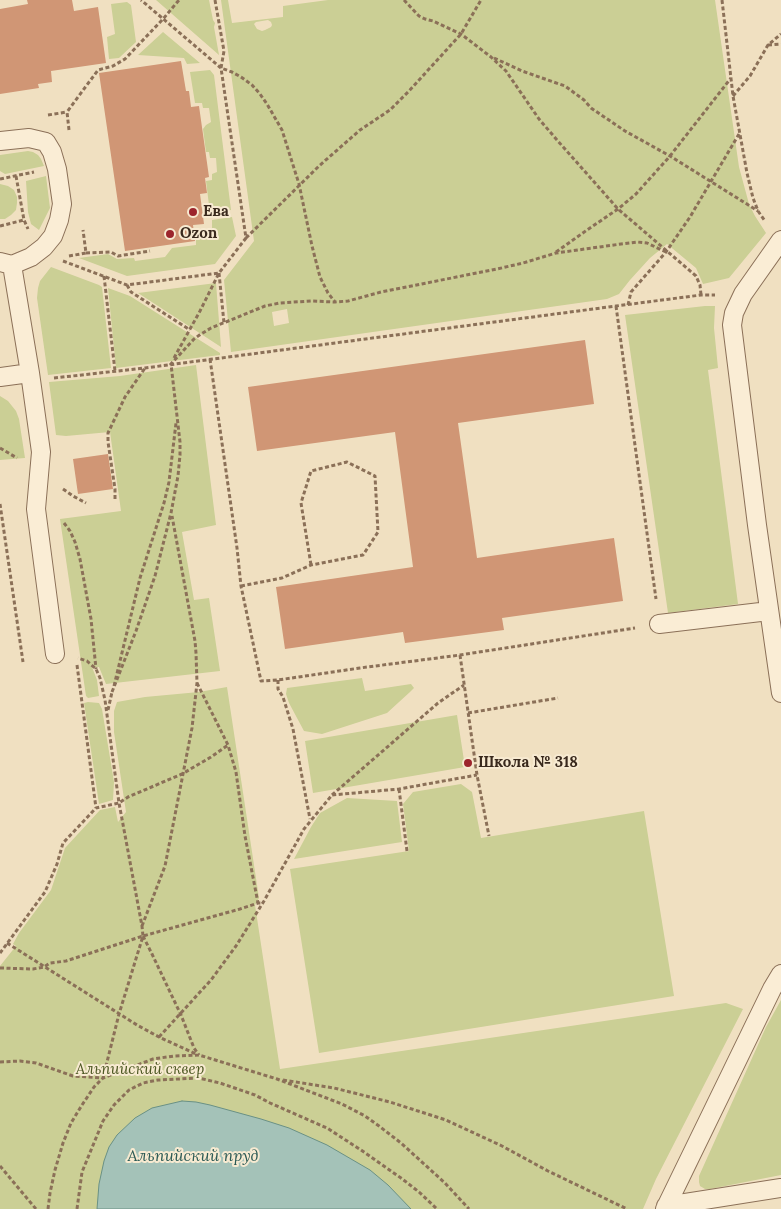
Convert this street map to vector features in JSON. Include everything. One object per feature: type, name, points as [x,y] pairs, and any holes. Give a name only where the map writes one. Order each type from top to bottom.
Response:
[{"type":"lane","points":[[0,141],[30,138],[46,142],[52,152],[57,169],[62,204],[53,236],[44,247],[31,257],[6,264],[30,374],[41,452],[36,509],[55,654]]},
{"type":"lane","points":[[780,241],[743,294],[734,313],[732,338],[781,693]]},
{"type":"lane","points":[[0,377],[30,374]]},
{"type":"lane","points":[[659,624],[769,612]]},
{"type":"lane","points":[[665,1207],[781,974]]},
{"type":"lane","points":[[665,1207],[781,1188]]},
{"type":"path","points":[[141,0],[221,68],[242,77],[268,104],[282,130],[299,184],[320,277],[335,302]]},
{"type":"path","points":[[69,130],[67,112],[98,70],[113,66],[124,59],[180,0]]},
{"type":"path","points":[[215,0],[224,51],[221,68],[246,238]]},
{"type":"path","points":[[404,0],[419,16],[461,34],[491,57],[506,72],[557,140],[618,210],[696,276],[701,295]]},
{"type":"path","points":[[112,692],[127,657],[155,576],[178,476],[180,455],[177,414],[170,365],[212,290],[219,273],[246,238],[299,184],[360,130],[390,110],[409,91],[461,34],[481,0]]},
{"type":"path","points":[[722,0],[731,78],[749,184],[758,211],[780,241]]},
{"type":"path","points":[[734,96],[750,76],[768,46],[781,34]]},
{"type":"path","points":[[768,46],[781,44]]},
{"type":"path","points":[[491,57],[522,71],[565,86],[584,100],[591,108],[625,131],[670,156],[758,211]]},
{"type":"path","points":[[556,253],[618,210],[636,194],[670,156],[731,78]]},
{"type":"path","points":[[628,305],[630,292],[666,252],[690,217],[740,134]]},
{"type":"path","points":[[0,179],[38,172]]},
{"type":"path","points":[[16,176],[24,220],[29,231]]},
{"type":"path","points":[[0,226],[24,220]]},
{"type":"path","points":[[82,224],[86,253]]},
{"type":"path","points":[[170,365],[194,339],[211,328],[265,306],[311,301],[348,301],[382,292],[523,263],[556,253],[636,242],[647,243],[666,252]]},
{"type":"path","points":[[150,251],[118,256],[111,252],[86,253],[58,258],[127,285],[219,273]]},
{"type":"path","points":[[219,273],[224,323]]},
{"type":"path","points":[[104,276],[115,372]]},
{"type":"path","points":[[127,285],[131,292],[190,330]]},
{"type":"path","points":[[30,374],[45,379],[115,372],[701,295],[743,294]]},
{"type":"path","points":[[210,359],[236,538],[241,586],[261,681],[278,680],[460,655],[659,624],[616,306]]},
{"type":"path","points":[[115,499],[108,432],[125,397],[145,368]]},
{"type":"path","points":[[107,713],[138,585],[169,482],[177,414]]},
{"type":"path","points":[[241,586],[282,578],[311,565],[363,555],[378,532],[375,476],[347,462],[311,471],[301,503],[311,565]]},
{"type":"path","points":[[0,504],[23,662]]},
{"type":"path","points":[[36,509],[63,522],[75,542],[91,619],[96,669],[100,678],[107,713],[119,803],[143,936],[181,1015],[194,1048],[199,1055]]},
{"type":"path","points":[[142,926],[165,866],[192,728],[197,683],[195,641],[171,513]]},
{"type":"path","points":[[460,655],[477,774],[490,836]]},
{"type":"path","points":[[76,658],[87,661],[96,669]]},
{"type":"path","points":[[278,680],[278,689],[283,697],[292,728],[310,820]]},
{"type":"path","points":[[197,683],[228,745],[236,772],[244,836],[258,903]]},
{"type":"path","points":[[159,1037],[211,980],[236,946],[263,903],[310,820],[332,795],[438,703],[464,685]]},
{"type":"path","points":[[468,713],[558,698]]},
{"type":"path","points":[[83,700],[96,808]]},
{"type":"path","points":[[0,953],[44,892],[57,864],[63,843],[96,808],[119,803],[128,797],[182,774],[211,758],[228,745]]},
{"type":"path","points":[[332,795],[399,789],[477,774]]},
{"type":"path","points":[[399,789],[406,851]]},
{"type":"path","points":[[0,968],[33,969],[44,967],[50,963],[66,961],[143,936],[263,903]]},
{"type":"path","points":[[103,1078],[119,1014],[143,936]]},
{"type":"path","points":[[7,944],[159,1037],[199,1055],[277,1079],[342,1104],[365,1116],[402,1143],[445,1183],[469,1209]]},
{"type":"path","points":[[48,1209],[50,1193],[63,1143],[71,1123],[94,1087],[103,1078],[153,1059],[199,1055]]},
{"type":"path","points":[[0,1062],[20,1061],[36,1063],[73,1076],[103,1078]]},
{"type":"path","points":[[77,1209],[82,1172],[104,1120],[114,1105],[129,1090],[143,1083],[158,1080],[199,1078],[255,1094],[270,1103],[327,1128],[401,1178],[437,1209]]},
{"type":"path","points":[[277,1079],[353,1092],[446,1120],[502,1146],[626,1209]]},
{"type":"path","points":[[0,1166],[36,1209]]},
{"type":"green space","points":[[156,0],[209,0],[215,23],[219,55]]},
{"type":"green space","points":[[221,0],[228,0],[232,23],[283,17],[283,6],[328,0],[715,0],[739,167],[749,204],[766,233],[729,278],[703,284],[696,268],[667,244],[650,258],[619,294],[607,299],[231,352],[224,280],[254,241]],"holes":[[[268,20],[271,22],[271,27],[262,31],[257,29],[254,24]],[[287,309],[289,323],[274,326],[272,312]]]},
{"type":"green space","points":[[127,2],[131,5],[136,42],[119,58],[109,59],[107,37],[115,34],[111,4]]},
{"type":"green space","points":[[163,32],[200,63],[187,64],[184,58],[138,55]]},
{"type":"green space","points":[[210,70],[214,75],[231,210],[210,213],[206,181],[212,180],[212,174],[217,172],[216,158],[210,158],[209,152],[206,152],[203,129],[211,122],[209,108],[203,108],[202,103],[195,103],[190,72]]},
{"type":"green space","points":[[28,151],[38,155],[44,166],[5,174],[0,171],[0,155]]},
{"type":"green space","points":[[46,176],[50,208],[39,230],[31,224],[28,212],[26,181]]},
{"type":"green space","points":[[0,184],[14,190],[17,197],[16,210],[5,219],[0,219]]},
{"type":"green space","points":[[232,217],[236,236],[215,264],[127,276],[79,258],[108,254],[117,259],[134,258],[135,261],[165,257],[172,248],[196,245],[196,236],[212,229],[212,220]]},
{"type":"green space","points":[[51,267],[102,287],[111,368],[48,375],[37,298],[40,281]]},
{"type":"green space","points":[[216,283],[221,347],[138,293]]},
{"type":"green space","points":[[108,288],[130,296],[220,353],[220,355],[116,368]]},
{"type":"green space","points":[[715,306],[714,328],[718,368],[708,370],[738,604],[668,613],[625,315]]},
{"type":"green space","points":[[196,365],[216,525],[182,532],[194,600],[209,598],[220,671],[106,684],[99,667],[92,667],[97,680],[99,696],[88,698],[86,696],[60,519],[121,511],[110,432],[66,436],[56,435],[49,382],[120,376]]},
{"type":"green space","points":[[0,396],[8,401],[16,411],[25,458],[0,460]]},
{"type":"green space","points":[[362,678],[365,691],[411,684],[414,688],[387,713],[322,734],[304,731],[289,703],[286,694],[287,688]]},
{"type":"green space","name":"Альпийский сквер","points":[[227,687],[259,898],[255,905],[280,1069],[726,1003],[743,1009],[656,1179],[643,1209],[0,1209],[0,966],[16,946],[13,944],[19,933],[51,890],[65,848],[100,810],[115,807],[118,822],[126,812],[114,732],[114,711],[117,702]]},
{"type":"green space","points":[[84,703],[99,703],[102,709],[114,782],[113,800],[99,804]]},
{"type":"green space","points":[[457,715],[465,767],[313,793],[305,741]]},
{"type":"green space","points":[[461,784],[472,792],[481,838],[644,811],[674,996],[319,1053],[290,869],[409,851],[403,804],[413,792]]},
{"type":"green space","points":[[347,798],[397,801],[402,842],[294,859],[320,813]]},
{"type":"green space","points":[[781,1000],[781,1175],[705,1189],[700,1186],[699,1176],[766,1027]]},
{"type":"water","name":"Альпийский пруд","points":[[182,1101],[210,1105],[261,1119],[289,1128],[327,1145],[370,1170],[388,1185],[411,1209],[97,1209],[99,1184],[104,1161],[109,1147],[117,1135],[135,1118],[152,1108]]},
{"type":"building","points":[[27,0],[72,0],[74,11],[98,7],[106,63],[51,71],[52,82],[38,84],[39,88],[0,94],[0,9],[28,4]]},
{"type":"building","points":[[181,61],[191,107],[199,106],[209,177],[205,178],[207,193],[200,194],[204,224],[193,225],[195,241],[125,251],[99,73]]},
{"type":"building","points":[[585,340],[594,404],[458,423],[477,558],[614,538],[623,601],[502,618],[504,630],[405,643],[403,632],[285,649],[276,587],[413,567],[395,432],[257,451],[248,387]]},
{"type":"building","points":[[108,454],[113,489],[78,494],[73,459]]},
{"type":"place","name":"Ева","points":[[193,212]]},
{"type":"place","name":"Ozon","points":[[170,234]]},
{"type":"place","name":"Школа № 318","points":[[468,763]]}]
